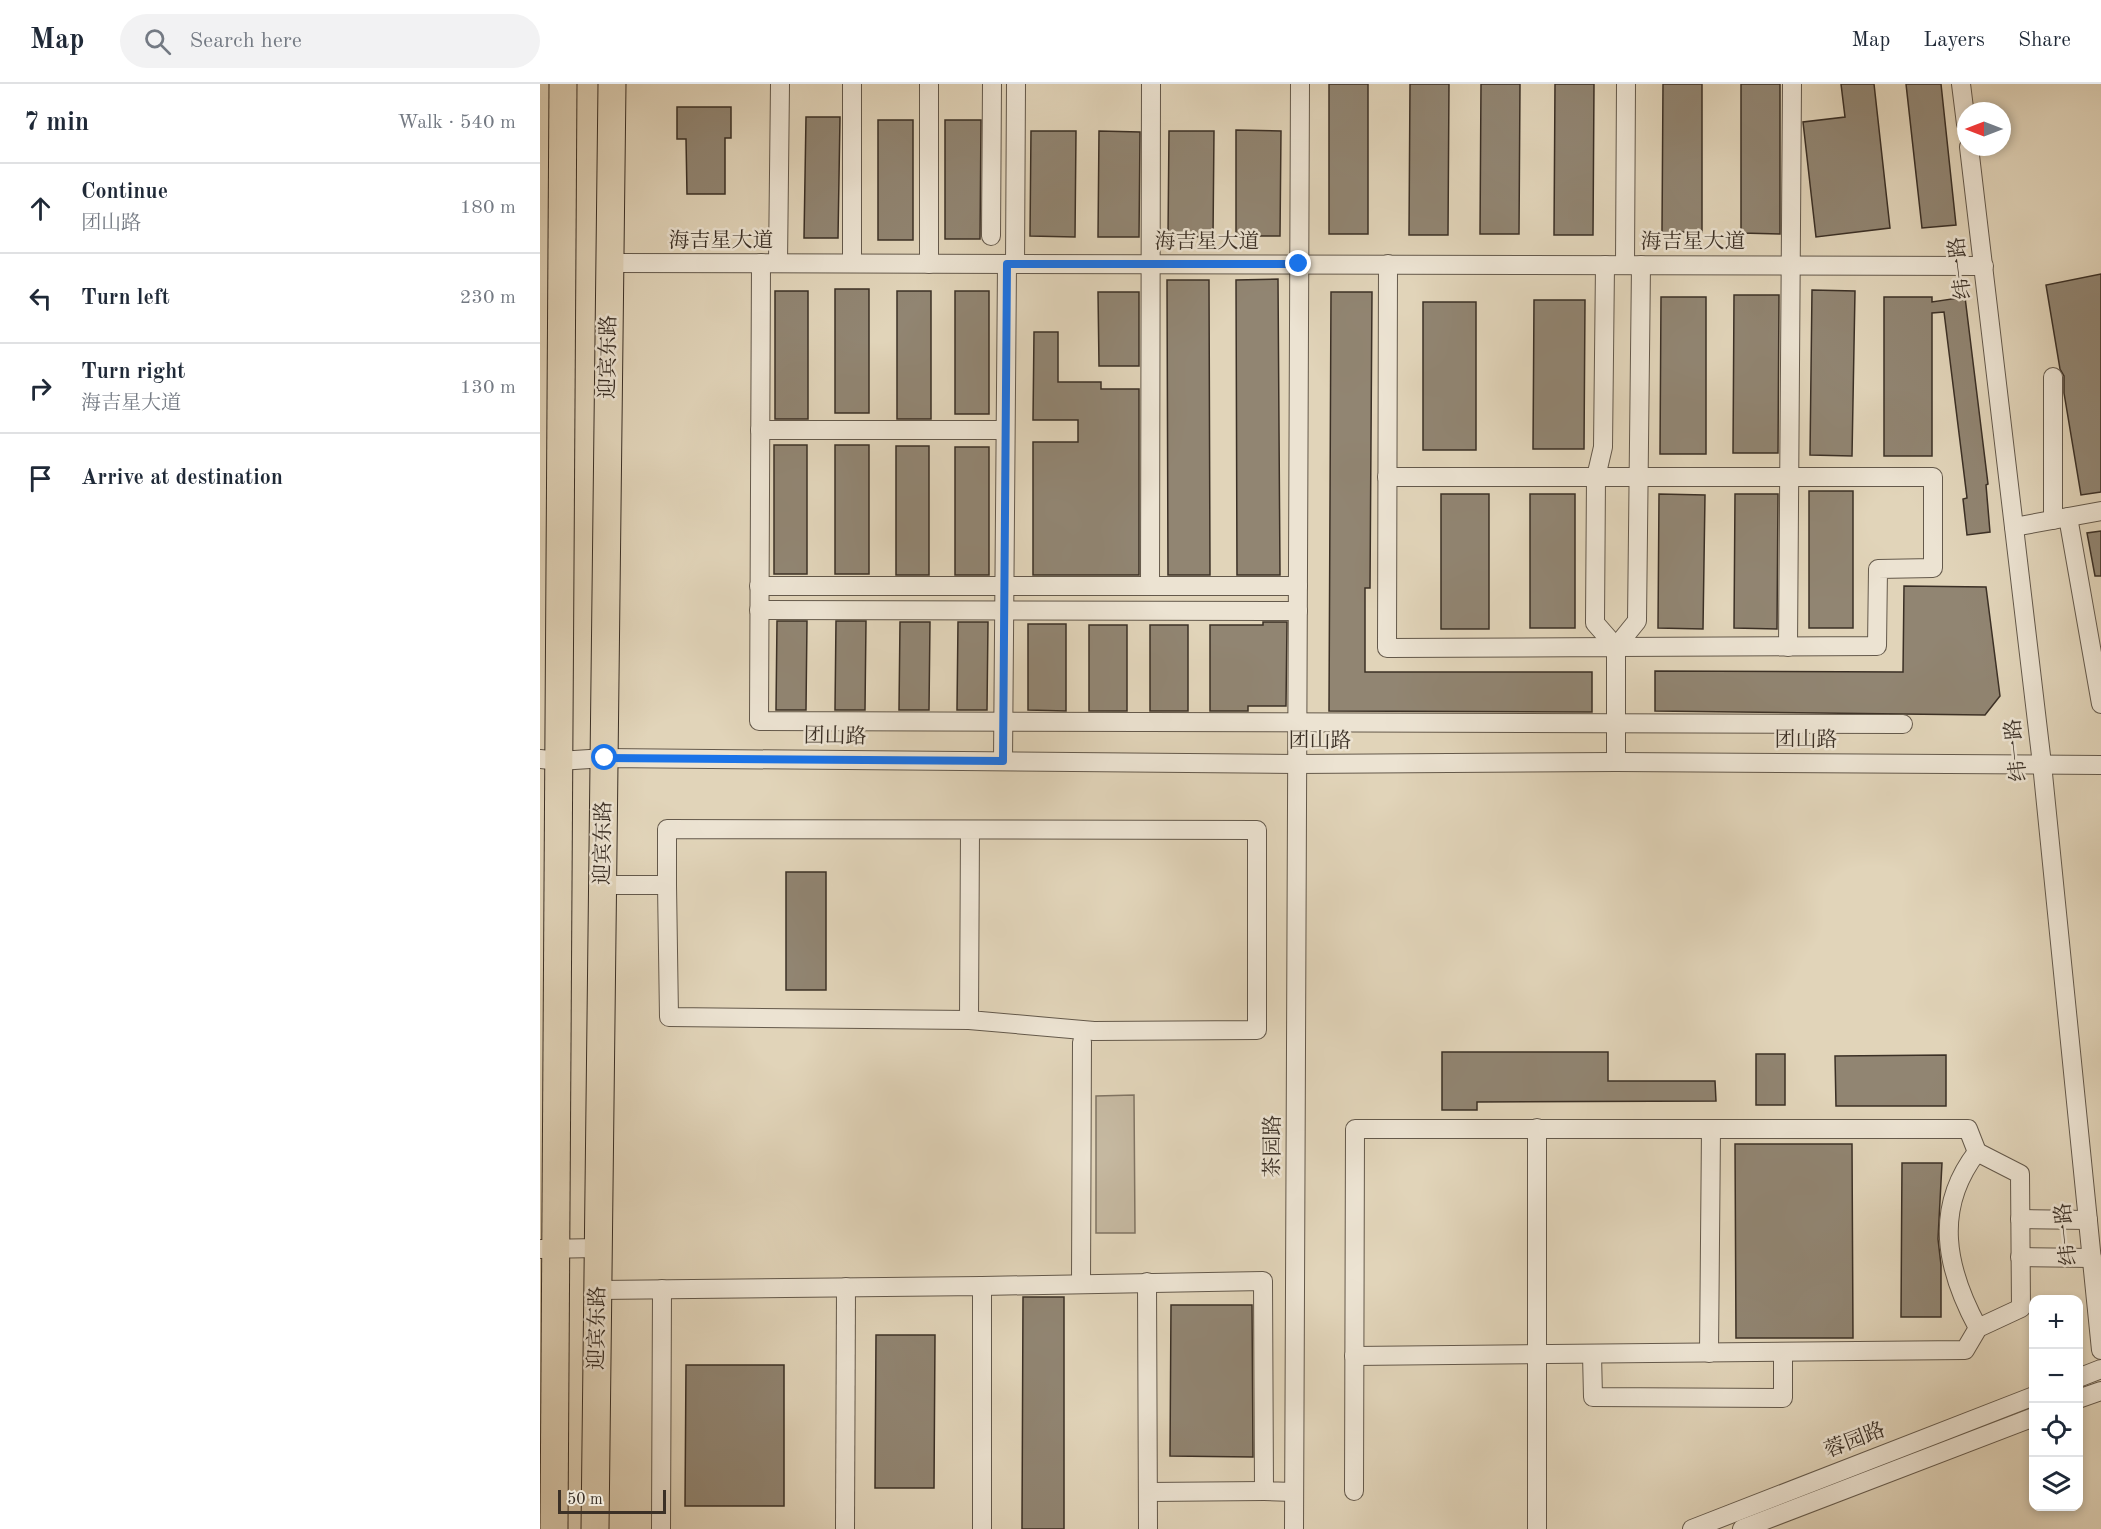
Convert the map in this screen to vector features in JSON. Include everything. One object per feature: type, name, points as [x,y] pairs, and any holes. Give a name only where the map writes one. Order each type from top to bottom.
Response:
[{"type":"highway","name":"迎宾东路","points":[[554,1529],[548,1249],[550,760],[563,84]]},
{"type":"highway","name":"迎宾东路","points":[[596,1529],[612,84]]},
{"type":"street","points":[[780,84],[760,430],[759,721],[1903,724]]},
{"type":"street","points":[[852,84],[852,263]]},
{"type":"street","points":[[928,264],[929,84]]},
{"type":"street","points":[[991,236],[992,84]]},
{"type":"street","points":[[1003,761],[1005,430],[1016,84]]},
{"type":"street","points":[[1150,84],[1150,586]]},
{"type":"street","name":"茶园路","points":[[1294,1529],[1300,84]]},
{"type":"street","points":[[1616,762],[1616,647],[1637,621],[1639,477],[1626,84]]},
{"type":"street","points":[[1788,646],[1792,84]]},
{"type":"street","points":[[1961,84],[1963,102]]},
{"type":"street","name":"纬一路","points":[[1970,156],[2042,764],[2101,1350]]},
{"type":"street","name":"海吉星大道","points":[[610,263],[1984,266]]},
{"type":"street","points":[[1387,477],[1933,477],[1933,568],[1878,568],[1877,646],[1387,648],[1387,477],[1388,264]]},
{"type":"street","points":[[1605,265],[1603,447],[1596,477],[1595,623],[1616,647]]},
{"type":"street","points":[[2053,376],[2060,518],[2101,704]]},
{"type":"street","points":[[760,430],[1005,430]]},
{"type":"street","points":[[2014,526],[2101,511]]},
{"type":"street","points":[[759,586],[1298,586]]},
{"type":"street","points":[[759,610],[1298,611]]},
{"type":"street","name":"团山路","points":[[550,760],[605,758],[1297,764],[1616,762],[2101,765]]},
{"type":"street","points":[[668,830],[1257,831],[1257,1030],[1094,1031],[969,1020],[669,1017],[667,885],[668,830]]},
{"type":"street","points":[[969,1020],[970,830]]},
{"type":"street","points":[[603,885],[667,885]]},
{"type":"street","points":[[1081,1283],[1082,1042]]},
{"type":"street","points":[[1537,1128],[1538,1529]]},
{"type":"street","points":[[1354,1356],[1965,1350],[1978,1328],[2021,1308],[2020,1174],[1977,1152],[1968,1129],[1355,1129],[1354,1356],[1354,1491]]},
{"type":"street","points":[[1709,1353],[1711,1129]]},
{"type":"street","points":[[1977,1152],[1963,1170],[1953,1197],[1948,1248],[1963,1301],[1978,1328]]},
{"type":"street","points":[[2020,1219],[2088,1220]]},
{"type":"street","points":[[548,1249],[599,1248]]},
{"type":"street","points":[[2020,1257],[2092,1258]]},
{"type":"street","points":[[1147,1281],[1148,1529]]},
{"type":"street","points":[[598,1290],[1263,1281],[1264,1491]]},
{"type":"street","points":[[982,1286],[982,1529]]},
{"type":"street","points":[[845,1529],[846,1287]]},
{"type":"street","points":[[661,1529],[662,1289]]},
{"type":"street","points":[[1592,1354],[1593,1397],[1783,1398],[1783,1352]]},
{"type":"street","points":[[2083,1376],[2101,1369]]},
{"type":"street","points":[[2083,1398],[2101,1391]]},
{"type":"street","name":"蓉园路","points":[[1692,1529],[2029,1398]]},
{"type":"street","name":"蓉园路","points":[[1742,1529],[2029,1419]]},
{"type":"street","points":[[1148,1492],[1294,1492]]},
{"type":"shaded area","points":[[1134,1095],[1135,1233],[1096,1233],[1096,1096]]},
{"type":"building","points":[[1329,84],[1368,84],[1368,234],[1329,234]]},
{"type":"building","points":[[1410,84],[1449,84],[1448,235],[1409,235]]},
{"type":"building","points":[[1481,84],[1520,84],[1519,234],[1480,234]]},
{"type":"building","points":[[1555,84],[1594,84],[1593,235],[1554,235]]},
{"type":"building","points":[[1663,84],[1702,84],[1702,232],[1662,232]]},
{"type":"building","points":[[1741,84],[1780,84],[1780,234],[1741,233]]},
{"type":"building","points":[[1841,84],[1874,84],[1890,228],[1816,237],[1803,122],[1845,117]]},
{"type":"building","points":[[1906,84],[1941,84],[1956,225],[1922,228]]},
{"type":"building","points":[[677,107],[731,107],[731,138],[725,138],[725,194],[687,194],[686,139],[677,139]]},
{"type":"building","points":[[806,117],[840,117],[838,238],[804,238]]},
{"type":"building","points":[[878,120],[913,120],[913,240],[878,240]]},
{"type":"building","points":[[945,120],[981,120],[980,239],[945,239]]},
{"type":"building","points":[[1236,130],[1281,131],[1280,236],[1236,236]]},
{"type":"building","points":[[1031,131],[1076,131],[1075,237],[1030,236]]},
{"type":"building","points":[[1099,131],[1140,132],[1139,237],[1098,237]]},
{"type":"building","points":[[1169,131],[1214,131],[1213,237],[1168,236]]},
{"type":"building","points":[[2101,274],[2101,492],[2081,495],[2064,393],[2064,376],[2060,369],[2046,285]]},
{"type":"building","points":[[1278,279],[1280,575],[1237,575],[1236,280]]},
{"type":"building","points":[[1167,280],[1209,280],[1210,575],[1168,575]]},
{"type":"building","points":[[835,289],[869,289],[869,413],[835,413]]},
{"type":"building","points":[[1812,290],[1855,291],[1852,456],[1810,455]]},
{"type":"building","points":[[775,291],[808,291],[808,419],[775,419]]},
{"type":"building","points":[[897,291],[931,291],[931,419],[897,419]]},
{"type":"building","points":[[955,291],[989,291],[989,414],[955,414]]},
{"type":"building","points":[[1098,292],[1139,292],[1139,366],[1099,366]]},
{"type":"building","points":[[1331,292],[1372,292],[1370,588],[1365,588],[1365,672],[1592,672],[1592,712],[1329,711]]},
{"type":"building","points":[[1734,295],[1779,295],[1778,453],[1733,453]]},
{"type":"building","points":[[1661,297],[1706,297],[1706,454],[1660,454]]},
{"type":"building","points":[[1884,297],[1932,297],[1932,302],[1965,297],[1988,484],[1986,485],[1990,532],[1967,535],[1963,499],[1967,498],[1944,312],[1932,313],[1932,456],[1884,456]]},
{"type":"building","points":[[1534,300],[1585,300],[1584,449],[1533,449]]},
{"type":"building","points":[[1423,302],[1476,302],[1476,450],[1423,450]]},
{"type":"building","points":[[1034,332],[1058,332],[1058,382],[1101,382],[1101,389],[1139,389],[1139,575],[1033,575],[1033,442],[1078,442],[1078,420],[1033,420]]},
{"type":"building","points":[[774,445],[807,445],[807,574],[774,574]]},
{"type":"building","points":[[835,445],[869,445],[869,574],[835,574]]},
{"type":"building","points":[[896,446],[929,446],[929,575],[896,575]]},
{"type":"building","points":[[955,447],[989,447],[989,575],[955,575]]},
{"type":"building","points":[[1809,491],[1853,491],[1853,628],[1809,628]]},
{"type":"building","points":[[1441,494],[1489,494],[1489,629],[1441,629]]},
{"type":"building","points":[[1530,494],[1575,494],[1575,628],[1530,628]]},
{"type":"building","points":[[1659,494],[1705,495],[1703,629],[1658,628]]},
{"type":"building","points":[[1735,494],[1778,494],[1777,629],[1734,628]]},
{"type":"building","points":[[2101,531],[2101,576],[2095,576],[2087,533]]},
{"type":"building","points":[[1904,586],[1986,587],[2000,696],[1985,715],[1655,711],[1655,671],[1903,672]]},
{"type":"building","points":[[777,621],[807,621],[806,710],[776,710]]},
{"type":"building","points":[[836,621],[866,621],[865,710],[835,710]]},
{"type":"building","points":[[900,622],[930,622],[929,710],[899,710]]},
{"type":"building","points":[[958,622],[988,622],[987,710],[957,710]]},
{"type":"building","points":[[1263,622],[1287,622],[1286,706],[1248,706],[1248,711],[1210,711],[1210,625],[1263,625]]},
{"type":"building","points":[[1028,624],[1066,624],[1066,711],[1028,710]]},
{"type":"building","points":[[1089,625],[1127,625],[1127,711],[1089,711]]},
{"type":"building","points":[[1150,625],[1188,625],[1188,711],[1150,711]]},
{"type":"building","points":[[786,872],[826,872],[826,990],[786,990]]},
{"type":"building","points":[[1442,1052],[1608,1052],[1608,1081],[1715,1081],[1716,1101],[1477,1102],[1477,1110],[1442,1110]]},
{"type":"building","points":[[1756,1054],[1785,1054],[1785,1105],[1756,1105]]},
{"type":"building","points":[[1946,1055],[1946,1106],[1836,1106],[1835,1056]]},
{"type":"building","points":[[1735,1144],[1852,1144],[1853,1338],[1736,1338]]},
{"type":"building","points":[[1902,1163],[1942,1163],[1938,1239],[1941,1265],[1941,1317],[1901,1317]]},
{"type":"building","points":[[1023,1297],[1064,1297],[1064,1529],[1022,1529]]},
{"type":"building","points":[[1171,1305],[1252,1305],[1253,1457],[1170,1456]]},
{"type":"building","points":[[876,1335],[935,1335],[934,1488],[875,1488]]},
{"type":"building","points":[[686,1365],[784,1365],[784,1506],[685,1506]]},
{"type":"route","points":[[605,758],[1003,761],[1007,264],[1299,264]]}]
